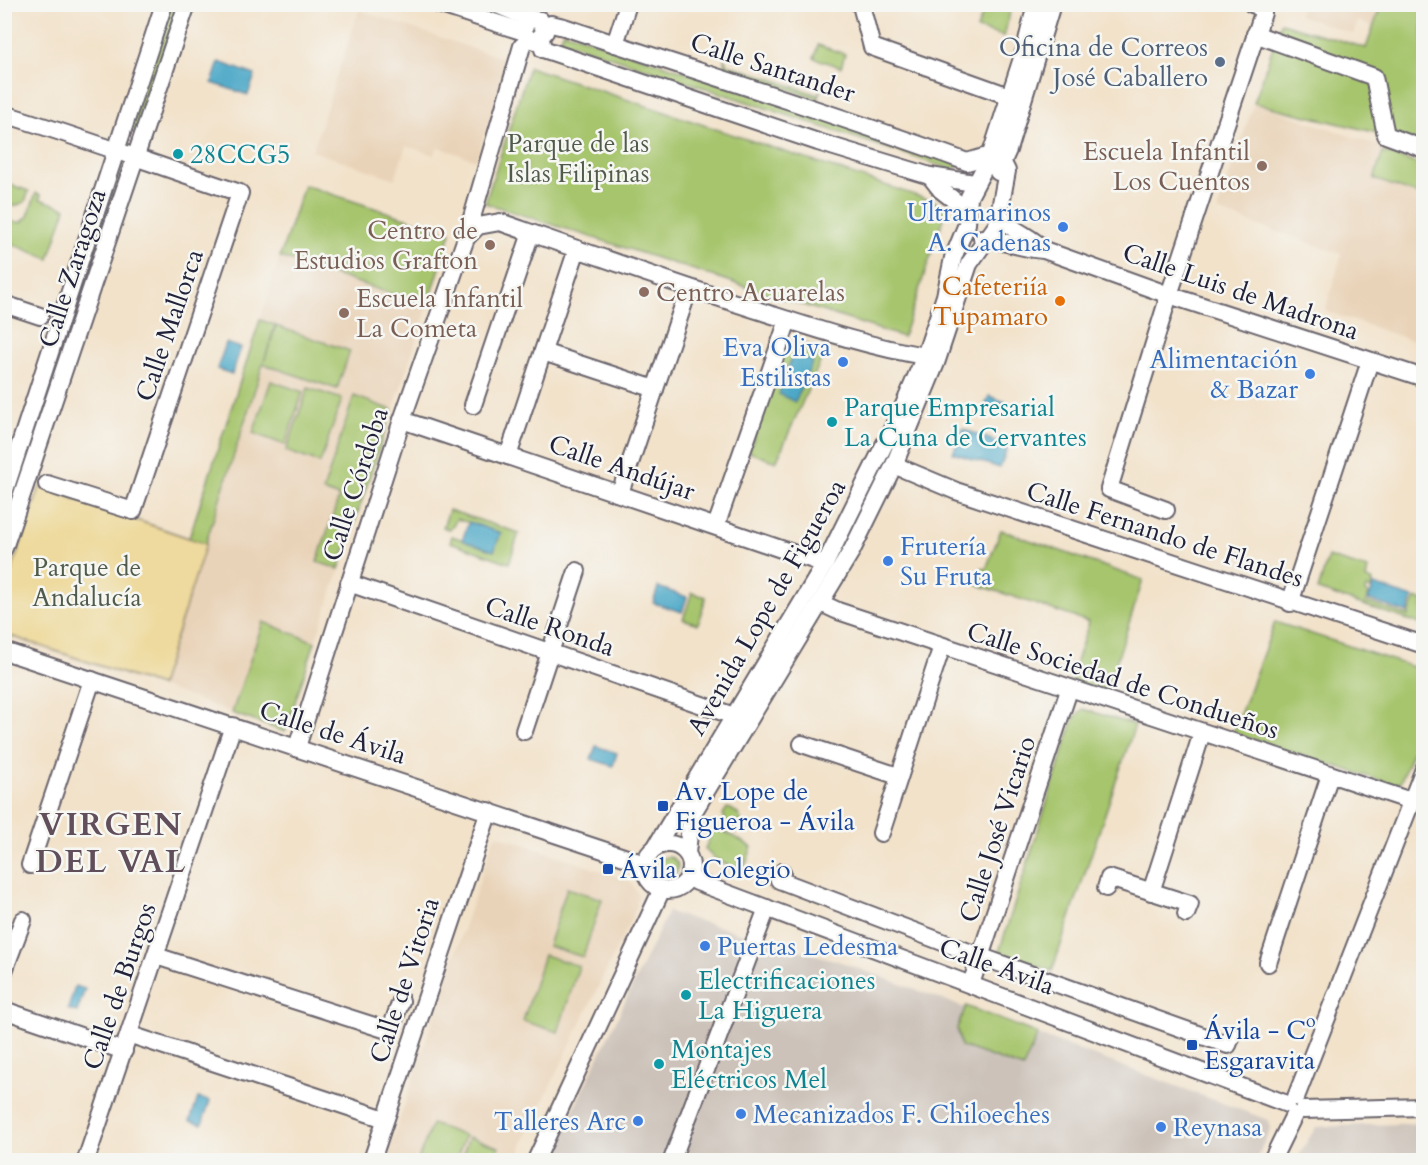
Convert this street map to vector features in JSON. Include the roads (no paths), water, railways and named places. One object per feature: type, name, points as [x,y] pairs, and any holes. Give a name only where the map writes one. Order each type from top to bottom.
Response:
[{"type":"street","name":"Calle Zaragoza","points":[[4,493],[164,4]]},
{"type":"street","name":"Calle Zaragoza","points":[[4,548],[187,4]]},
{"type":"street","name":"Calle Santander","points":[[438,4],[532,33],[551,24],[564,27],[830,112],[967,162],[985,157]]},
{"type":"street","name":"Calle Santander","points":[[495,4],[532,33],[543,49],[818,142],[937,179],[967,191]]},
{"type":"street","points":[[615,44],[628,4]]},
{"type":"street","points":[[859,4],[872,46],[1009,96]]},
{"type":"street","name":"Avenida Lope de Figueroa","points":[[655,848],[825,564],[880,457],[925,356],[945,296],[967,191],[985,157],[1009,96],[1036,4]]},
{"type":"street","name":"Avenida Lope de Figueroa","points":[[990,229],[992,197],[1052,4]]},
{"type":"street","points":[[1166,510],[1109,489],[1169,295],[1263,14],[1258,6],[1252,4]]},
{"type":"street","name":"Calle Córdoba","points":[[297,747],[402,420],[466,238],[532,33]]},
{"type":"street","points":[[1255,34],[1374,78],[1386,135],[1424,149]]},
{"type":"street","name":"Calle Mallorca","points":[[4,114],[117,149],[155,165],[240,193],[133,511],[47,484]]},
{"type":"street","name":"Calle Santander","points":[[937,179],[969,173],[985,157]]},
{"type":"street","name":"Avenida Lope de Figueroa","points":[[687,853],[691,816],[852,550],[894,465],[936,363],[972,260],[973,245],[990,229],[1007,171],[1003,163]]},
{"type":"street","name":"Calle Santander","points":[[937,179],[967,191]]},
{"type":"street","points":[[967,191],[985,188],[992,197]]},
{"type":"street","name":"Avenida Lope de Figueroa","points":[[956,249],[967,224],[967,191]]},
{"type":"street","points":[[466,238],[478,226],[500,222],[788,320],[896,351],[925,356]]},
{"type":"street","points":[[967,224],[990,229],[1018,240]]},
{"type":"street","name":"Calle Luis de Madrona","points":[[990,229],[1006,241],[1018,240],[1169,295],[1424,378]]},
{"type":"street","points":[[473,405],[531,232]]},
{"type":"street","name":"Calle Luis de Madrona","points":[[972,260],[988,250],[1018,240]]},
{"type":"street","points":[[508,456],[577,249]]},
{"type":"street","points":[[620,493],[689,288]]},
{"type":"street","points":[[4,304],[40,316]]},
{"type":"street","points":[[716,526],[788,320]]},
{"type":"street","points":[[543,352],[655,389]]},
{"type":"street","points":[[1290,603],[1370,361]]},
{"type":"street","name":"Calle Andújar","points":[[402,420],[825,564]]},
{"type":"street","name":"Calle Fernando de Flandes","points":[[894,465],[956,491],[1290,603],[1424,645]]},
{"type":"street","points":[[524,731],[577,571]]},
{"type":"street","name":"Calle Ronda","points":[[349,584],[734,716]]},
{"type":"street","name":"Calle Sociedad de Condueños","points":[[821,603],[838,611],[1069,690],[1411,801]]},
{"type":"street","points":[[881,833],[942,646]]},
{"type":"street","name":"Calle de Ávila","points":[[4,651],[645,864]]},
{"type":"street","points":[[30,865],[92,680]]},
{"type":"street","name":"Calle José Vicario","points":[[971,984],[982,957],[1069,690]]},
{"type":"street","name":"Calle de Burgos","points":[[86,1161],[131,1035],[233,726]]},
{"type":"street","points":[[1151,892],[1202,733]]},
{"type":"street","points":[[802,744],[898,776]]},
{"type":"street","points":[[1272,1161],[1424,769]]},
{"type":"street","points":[[1268,963],[1330,776]]},
{"type":"street","name":"Calle de Vitoria","points":[[372,1161],[486,812]]},
{"type":"street","points":[[670,844],[687,853],[691,865],[689,876],[675,889],[662,889],[649,879],[645,864],[655,848],[670,844]]},
{"type":"street","name":"Calle Ávila","points":[[782,872],[779,880],[982,957],[1228,1045],[1232,1035]]},
{"type":"street","name":"Calle Ávila","points":[[689,876],[696,882],[1295,1106],[1424,1107]]},
{"type":"street","points":[[1106,888],[1109,878],[1190,904],[1186,914]]},
{"type":"street","points":[[536,1161],[662,889]]},
{"type":"street","points":[[672,1161],[767,908]]},
{"type":"street","points":[[4,971],[23,921]]},
{"type":"street","points":[[156,956],[390,1031],[401,1001]]},
{"type":"street","points":[[4,1010],[124,1051]]},
{"type":"street","points":[[131,1035],[386,1119]]},
{"type":"water","points":[[219,62],[255,75],[248,95],[212,83]]},
{"type":"water","points":[[226,343],[241,348],[232,374],[217,369]]},
{"type":"water","points":[[793,354],[813,361],[795,402],[779,394]]},
{"type":"water","points":[[989,396],[1011,404],[1007,414],[985,406]]},
{"type":"water","points":[[963,429],[1008,446],[1000,468],[953,453]]},
{"type":"water","points":[[469,522],[501,533],[494,551],[462,540]]},
{"type":"water","points":[[1374,585],[1413,598],[1408,613],[1368,600]]},
{"type":"water","points":[[658,587],[687,597],[682,612],[653,603]]},
{"type":"water","points":[[596,746],[617,753],[613,766],[591,759]]},
{"type":"water","points":[[75,986],[85,989],[77,1012],[68,1009]]},
{"type":"water","points":[[198,1098],[210,1101],[202,1124],[190,1121]]},
{"type":"place","name":"Oficina de Correos José Caballero","points":[[1220,62]]},
{"type":"place","name":"28CCG5","points":[[178,154]]},
{"type":"place","name":"Escuela Infantil Los Cuentos","points":[[1262,166]]},
{"type":"place","name":"Ultramarinos A. Cadenas","points":[[1063,227]]},
{"type":"place","name":"Centro de Estudios Grafton","points":[[490,245]]},
{"type":"place","name":"Centro Acuarelas","points":[[644,292]]},
{"type":"place","name":"Cafeteriía Tupamaro","points":[[1060,301]]},
{"type":"place","name":"Escuela Infantil La Cometa","points":[[344,313]]},
{"type":"place","name":"Eva Oliva Estilistas","points":[[843,362]]},
{"type":"place","name":"Alimentación & Bazar","points":[[1310,374]]},
{"type":"place","name":"Parque Empresarial La Cuna de Cervantes","points":[[832,422]]},
{"type":"place","name":"Frutería Su Fruta","points":[[888,561]]},
{"type":"place","name":"Av. Lope de Figueroa - Ávila","points":[[663,806]]},
{"type":"place","name":"Ávila - Colegio","points":[[608,869]]},
{"type":"place","name":"Puertas Ledesma","points":[[705,946]]},
{"type":"place","name":"Electrificaciones La Higuera","points":[[686,995]]},
{"type":"place","name":"Ávila - Cº Esgaravita","points":[[1192,1045]]},
{"type":"place","name":"Montajes Eléctricos Mel","points":[[659,1064]]},
{"type":"place","name":"Mecanizados F. Chiloeches","points":[[741,1114]]},
{"type":"place","name":"Talleres Arc","points":[[638,1121]]},
{"type":"place","name":"Reynasa","points":[[1161,1127]]},
{"type":"district","name":"VIRGEN DEL VAL","points":[[111,842]]},
{"type":"park label","name":"Parque de las Islas Filipinas","points":[[578,158]]},
{"type":"park label","name":"Parque de Andalucía","points":[[87,582]]}]
